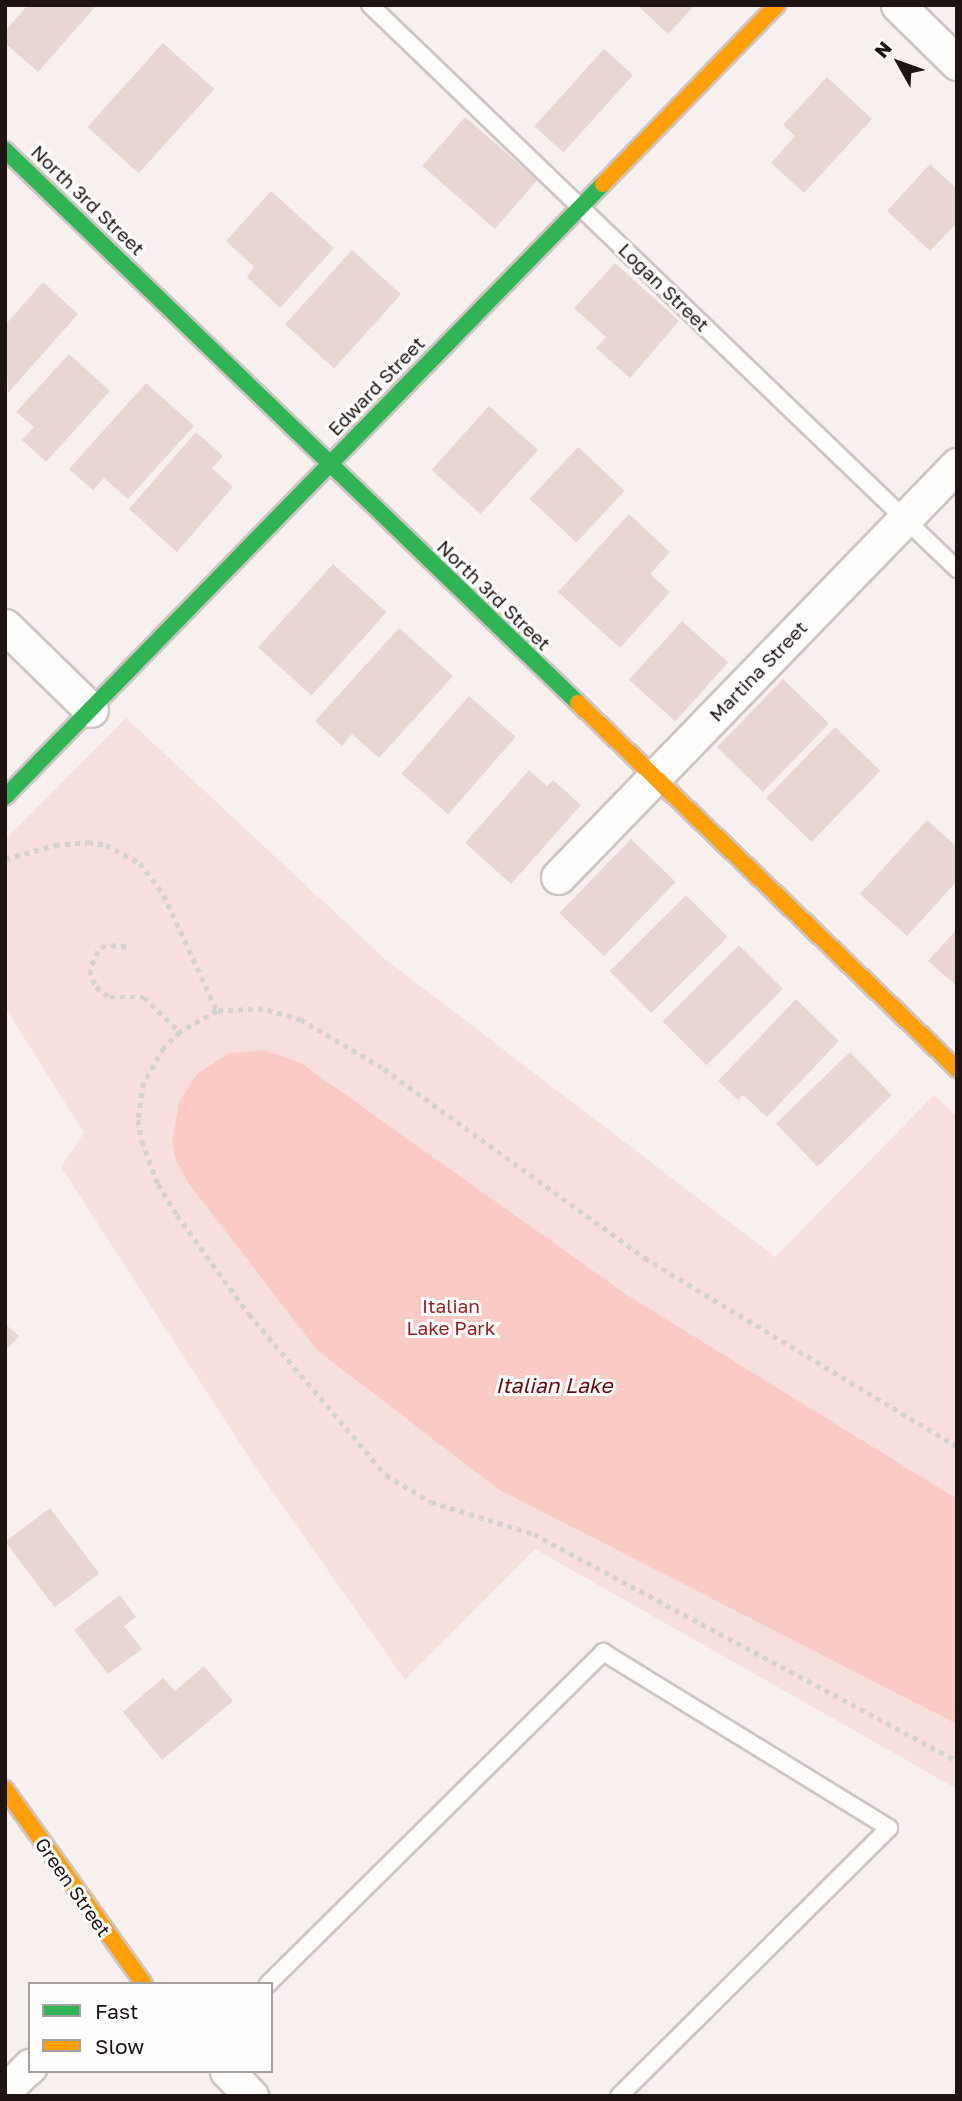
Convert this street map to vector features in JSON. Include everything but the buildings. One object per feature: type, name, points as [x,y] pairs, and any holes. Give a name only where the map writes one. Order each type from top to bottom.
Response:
[{"type":"street","name":"Edward Street","points":[[5,797],[777,5]]},
{"type":"street","points":[[898,5],[957,63]]},
{"type":"street","name":"North 3rd Street","points":[[5,150],[653,779],[957,1069]]},
{"type":"street","name":"Martina Street","points":[[558,877],[957,465]]},
{"type":"street","points":[[5,626],[91,710]]},
{"type":"street","name":"Green Street","points":[[5,1788],[129,1979]]},
{"type":"street","points":[[5,2090],[28,2068]]},
{"type":"street","points":[[229,2073],[251,2096]]},
{"type":"lane","name":"Logan Street","points":[[370,5],[957,569]]},
{"type":"lane","points":[[270,1982],[603,1652],[889,1829],[619,2096]]},
{"type":"path","points":[[5,859],[55,845],[88,842],[115,849],[140,863],[164,895],[217,1011]]},
{"type":"path","points":[[126,947],[105,944],[98,951],[90,970],[96,987],[110,997],[144,997],[180,1032]]},
{"type":"path","points":[[957,1447],[647,1259],[382,1068],[323,1032],[263,1009],[217,1011],[180,1032],[153,1065],[139,1102],[142,1141],[153,1173],[177,1215],[249,1314],[386,1475],[431,1502],[534,1534],[957,1761]]},
{"type":"green space","name":"Italian Lake Park","points":[[126,718],[385,959],[775,1257],[934,1095],[957,1117],[957,1789],[535,1549],[405,1680],[258,1471],[61,1167],[84,1133],[5,1007],[5,840]]},
{"type":"water","name":"Italian Lake","points":[[263,1050],[301,1063],[627,1295],[957,1499],[957,1724],[498,1489],[317,1350],[190,1185],[176,1161],[172,1142],[179,1102],[198,1073],[230,1053]]},
{"type":"traffic: fast","points":[[5,150],[578,703]]},
{"type":"traffic: fast","points":[[5,797],[603,184]]},
{"type":"traffic: slow","points":[[603,184],[777,5]]},
{"type":"traffic: slow","points":[[578,703],[957,1069]]},
{"type":"traffic: slow","points":[[5,1789],[143,1982]]}]
